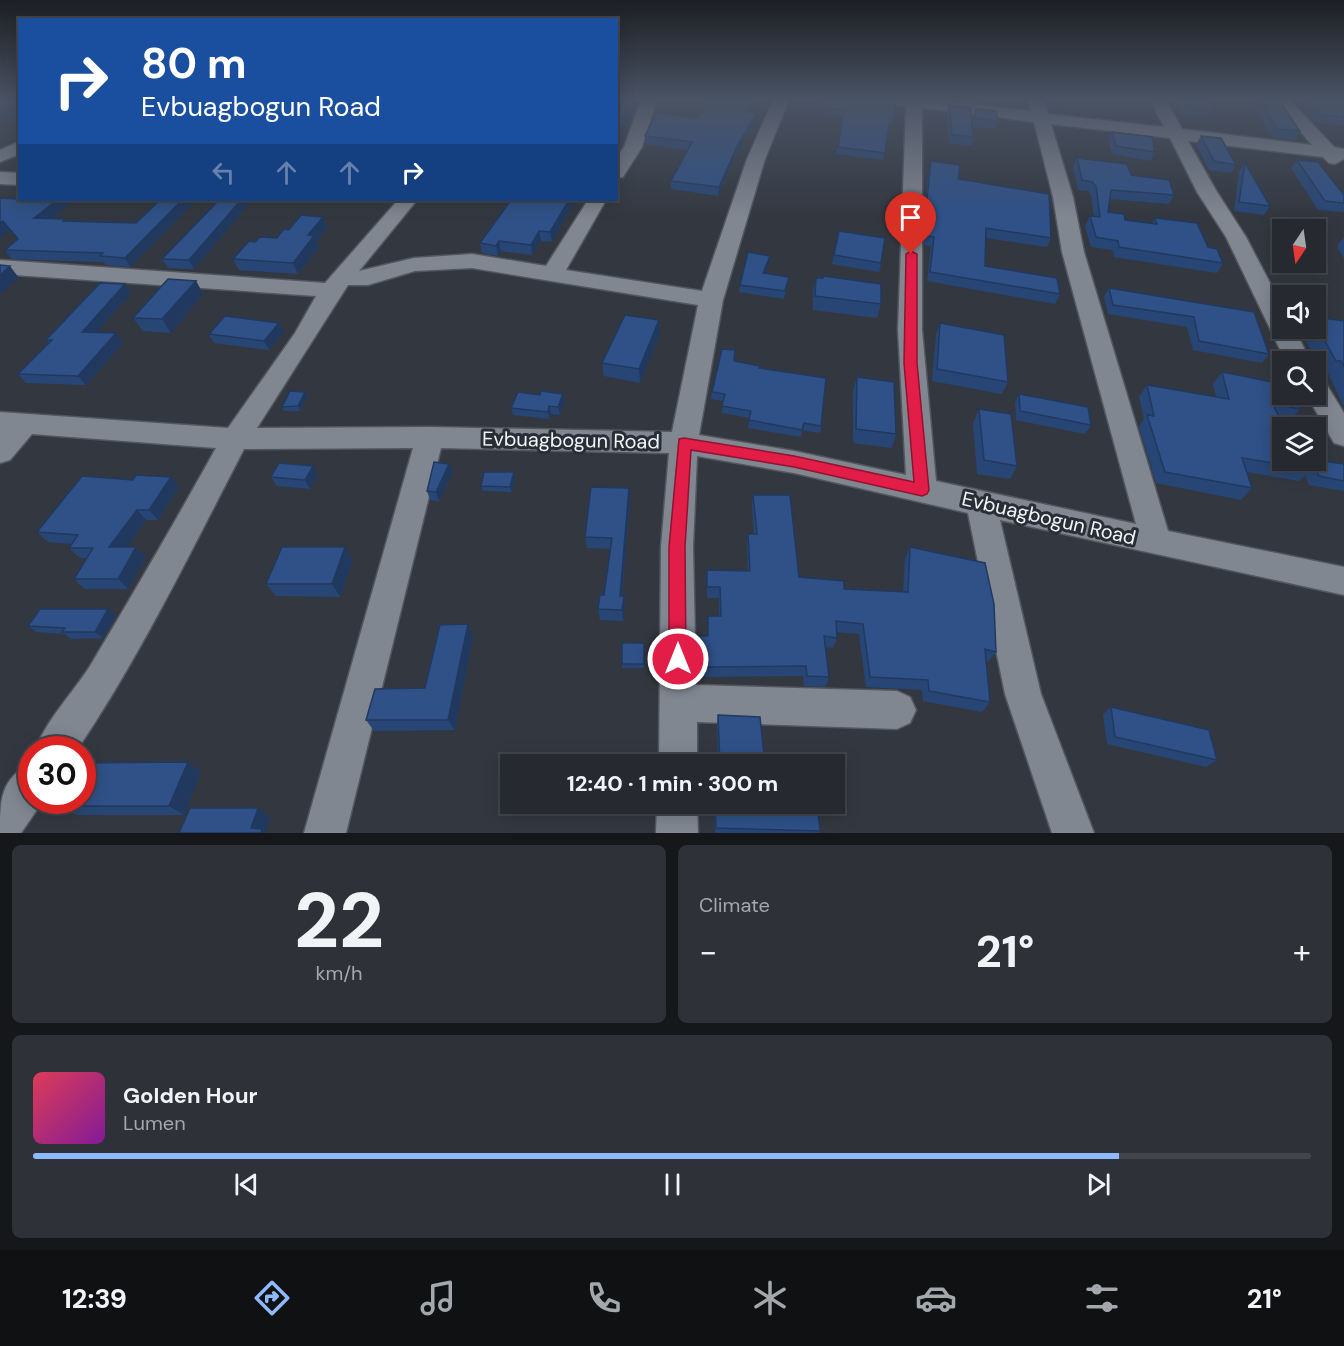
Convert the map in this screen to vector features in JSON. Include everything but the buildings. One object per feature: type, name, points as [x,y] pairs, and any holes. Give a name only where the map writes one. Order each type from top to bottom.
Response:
[{"type":"street","points":[[618,170],[636,139]]},
{"type":"street","points":[[678,754],[677,547],[684,443],[711,300],[765,139]]},
{"type":"street","points":[[911,139],[916,165],[911,254],[911,363],[922,490]]},
{"type":"street","points":[[1047,139],[1063,197],[1073,252],[1156,542]]},
{"type":"street","points":[[1177,139],[1236,237],[1293,351]]},
{"type":"street","points":[[1224,139],[1337,154]]},
{"type":"street","points":[[1321,139],[1337,154],[1344,171]]},
{"type":"street","points":[[0,157],[18,147]]},
{"type":"street","points":[[0,178],[18,179]]},
{"type":"street","points":[[64,736],[92,696],[156,586],[235,439],[305,336],[336,284],[407,201]]},
{"type":"street","points":[[552,274],[596,201]]},
{"type":"street","points":[[0,267],[336,284],[414,265],[472,261],[711,300]]},
{"type":"street","points":[[1326,405],[1344,436]]},
{"type":"street","points":[[0,452],[12,423]]},
{"type":"street","name":"Evbuagbogun Road","points":[[12,423],[235,439],[430,437],[684,443],[794,462],[1344,581]]},
{"type":"street","points":[[325,833],[357,705],[430,437]]},
{"type":"street","points":[[981,503],[1023,694],[1073,833]]},
{"type":"street","points":[[678,703],[897,710]]},
{"type":"street","points":[[0,828],[18,803]]},
{"type":"street","points":[[677,833],[678,814]]},
{"type":"route","points":[[678,659],[677,547],[684,443],[794,462],[922,490],[911,363],[911,254]]}]
